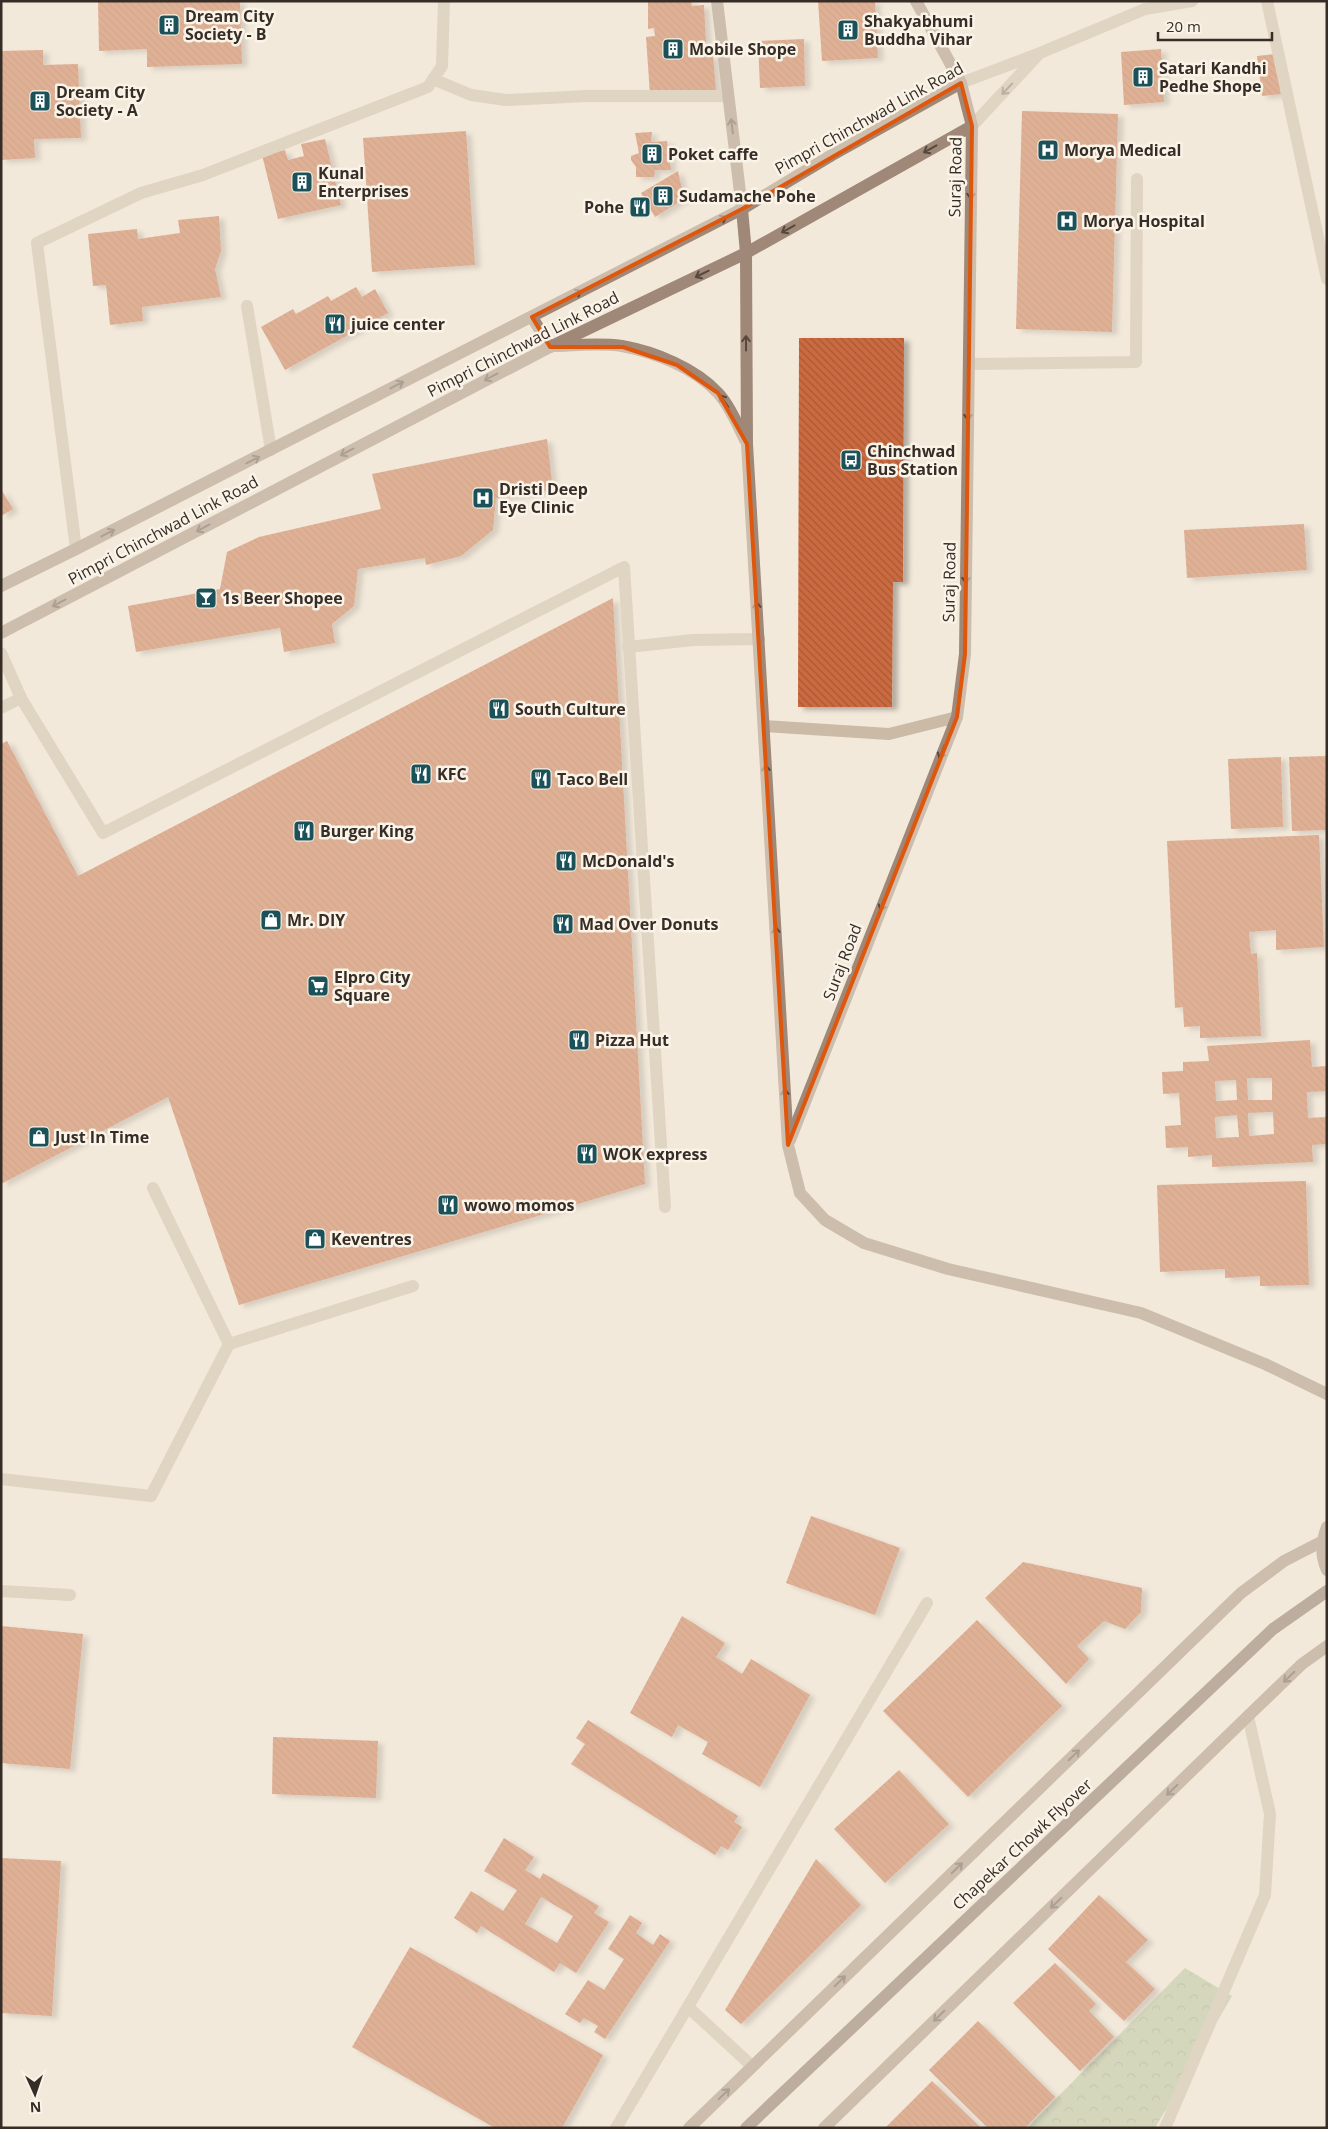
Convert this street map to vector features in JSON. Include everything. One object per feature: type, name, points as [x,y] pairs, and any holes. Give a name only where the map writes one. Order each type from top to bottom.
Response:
[{"type":"main road","points":[[717,1],[746,253],[747,444],[788,1145],[800,1193],[825,1220],[864,1243],[948,1270],[1141,1313],[1265,1364],[1327,1394]]},
{"type":"main road","name":"Suraj Road","points":[[788,1145],[956,717],[965,654],[972,126],[961,83],[916,1]]},
{"type":"main road","name":"Pimpri Chinchwad Link Road","points":[[1,586],[742,209],[832,155],[961,83]]},
{"type":"main road","name":"Pimpri Chinchwad Link Road","points":[[1,633],[550,347],[746,253],[972,126]]},
{"type":"main road","points":[[532,317],[550,347],[595,344],[623,346],[678,364],[718,393],[732,412],[747,444]]},
{"type":"main road","points":[[1327,1527],[1321,1542],[1324,1564],[1327,1570]]},
{"type":"main road","points":[[688,2128],[1241,1593],[1284,1560],[1321,1542]]},
{"type":"main road","name":"Chapekar Chowk Flyover","points":[[746,2128],[1273,1629],[1327,1591]]},
{"type":"main road","points":[[824,2128],[1302,1664],[1327,1646]]},
{"type":"street","points":[[76,549],[37,243],[141,193],[212,172],[428,87],[442,66],[444,1]]},
{"type":"street","points":[[1040,53],[1145,9],[1192,1]]},
{"type":"street","points":[[1266,1],[1327,279]]},
{"type":"street","name":"Pimpri Chinchwad Link Road","points":[[961,83],[1040,53]]},
{"type":"street","name":"Pimpri Chinchwad Link Road","points":[[972,126],[1040,53]]},
{"type":"street","points":[[433,79],[471,95],[506,100],[587,96],[728,96]]},
{"type":"street","points":[[969,364],[1136,362],[1137,180]]},
{"type":"street","points":[[246,306],[271,450]]},
{"type":"street","points":[[1,653],[21,698],[103,833],[624,567],[665,1207]]},
{"type":"street","points":[[628,647],[692,640],[759,639]]},
{"type":"street","points":[[1,708],[21,698]]},
{"type":"street","points":[[764,726],[889,734],[956,717]]},
{"type":"street","points":[[152,1188],[229,1344]]},
{"type":"street","points":[[1,1479],[151,1496],[229,1344],[413,1286]]},
{"type":"street","points":[[1,1591],[70,1594]]},
{"type":"street","points":[[616,2128],[927,1603]]},
{"type":"street","points":[[1165,2128],[1265,1895],[1270,1814],[1248,1716]]},
{"type":"street","points":[[688,2007],[752,2066]]},
{"type":"highlighted area","points":[[961,83],[972,126],[965,654],[957,717],[788,1145],[747,444],[718,393],[677,365],[623,347],[550,347],[532,317],[742,209]]},
{"type":"green space","points":[[1185,1968],[1232,1996],[1155,2128],[1027,2128]]},
{"type":"building","name":"Dream City Society - B","points":[[98,1],[240,1],[242,64],[147,67],[147,49],[99,51]]},
{"type":"building","name":"Mobile Shope","points":[[648,1],[691,1],[692,6],[704,5],[706,42],[698,42],[700,56],[713,55],[716,90],[650,95],[646,37],[655,36],[654,28],[648,29]]},
{"type":"building","name":"Shakyabhumi Buddha Vihar","points":[[818,1],[875,1],[878,58],[822,61]]},
{"type":"building","points":[[804,39],[805,86],[760,88],[758,41]]},
{"type":"building","name":"Satari Kandhi Pedhe Shope","points":[[1161,49],[1164,102],[1124,105],[1121,52]]},
{"type":"building","name":"Dream City Society - A","points":[[43,50],[43,65],[78,64],[81,138],[34,139],[35,158],[1,160],[1,51]]},
{"type":"building","points":[[1276,54],[1281,94],[1262,96],[1257,56]]},
{"type":"building","name":"Morya Hospital","points":[[1022,111],[1118,114],[1112,332],[1016,329]]},
{"type":"building","points":[[466,131],[475,265],[372,272],[363,138]]},
{"type":"building","name":"Poket caffe","points":[[652,132],[651,142],[667,141],[671,170],[655,170],[654,177],[636,177],[636,167],[631,160],[631,156],[639,153],[635,133]]},
{"type":"building","name":"Kunal Enterprises","points":[[325,139],[341,205],[278,219],[262,155],[285,150],[288,160],[304,156],[301,144]]},
{"type":"building","name":"Sudamache Pohe","points":[[678,171],[684,199],[655,217],[641,193]]},
{"type":"building","points":[[219,216],[221,251],[215,269],[221,297],[142,307],[143,321],[110,325],[106,285],[93,286],[88,234],[137,229],[138,239],[180,233],[178,220]]},
{"type":"building","points":[[356,287],[362,297],[375,289],[388,313],[285,370],[261,327],[293,309],[296,314],[328,296],[331,301]]},
{"type":"building","name":"Chinchwad Bus Station","points":[[799,338],[904,338],[903,582],[893,582],[892,707],[798,707]]},
{"type":"building","points":[[547,439],[553,490],[496,498],[493,530],[461,556],[426,565],[425,558],[358,569],[354,606],[332,624],[335,643],[284,652],[280,628],[136,652],[128,606],[220,589],[227,552],[259,537],[381,509],[372,474]]},
{"type":"building","points":[[1,489],[13,509],[1,516]]},
{"type":"building","points":[[1304,524],[1307,570],[1187,578],[1184,530]]},
{"type":"building","name":"Elpro City Square","points":[[613,598],[645,1184],[239,1305],[168,1097],[1,1184],[1,744],[7,741],[78,876]]},
{"type":"building","points":[[1327,756],[1327,830],[1292,831],[1289,757]]},
{"type":"building","points":[[1281,757],[1283,827],[1231,829],[1228,759]]},
{"type":"building","points":[[1319,835],[1324,947],[1276,950],[1276,930],[1249,932],[1251,954],[1257,953],[1261,1036],[1200,1038],[1200,1026],[1184,1027],[1183,1007],[1175,1008],[1167,841]]},
{"type":"building","points":[[1310,1040],[1312,1067],[1327,1066],[1327,1091],[1307,1092],[1308,1118],[1327,1117],[1327,1144],[1312,1145],[1313,1162],[1212,1167],[1212,1155],[1188,1157],[1188,1147],[1166,1148],[1165,1126],[1181,1125],[1179,1093],[1163,1094],[1162,1072],[1183,1071],[1183,1062],[1209,1061],[1207,1046]],"holes":[[[1247,1078],[1272,1078],[1272,1100],[1248,1100]],[[1236,1080],[1237,1100],[1216,1101],[1215,1081]],[[1273,1112],[1274,1134],[1249,1136],[1248,1113]],[[1237,1115],[1239,1137],[1216,1138],[1215,1117]]]},
{"type":"building","points":[[1306,1181],[1309,1285],[1260,1286],[1260,1276],[1225,1278],[1225,1269],[1160,1272],[1157,1185]]},
{"type":"building","points":[[811,1516],[900,1548],[875,1615],[786,1583]]},
{"type":"building","points":[[1023,1562],[1142,1588],[1141,1612],[1125,1629],[1104,1621],[1077,1646],[1089,1659],[1066,1684],[985,1598]]},
{"type":"building","points":[[682,1616],[725,1643],[716,1657],[742,1674],[751,1659],[810,1695],[760,1787],[702,1754],[708,1742],[678,1725],[672,1737],[630,1713]]},
{"type":"building","points":[[977,1620],[1062,1706],[968,1797],[883,1711]]},
{"type":"building","points":[[1,1626],[83,1634],[70,1769],[1,1763]]},
{"type":"building","points":[[588,1720],[738,1816],[734,1822],[742,1827],[728,1850],[721,1846],[715,1855],[571,1764],[585,1744],[576,1738]]},
{"type":"building","points":[[273,1737],[378,1741],[376,1798],[272,1794]]},
{"type":"building","points":[[899,1770],[949,1824],[885,1883],[834,1829]]},
{"type":"building","points":[[504,1838],[534,1857],[525,1870],[540,1879],[543,1873],[599,1906],[594,1913],[609,1922],[576,1973],[560,1963],[554,1972],[481,1926],[477,1933],[454,1918],[471,1891],[503,1911],[517,1890],[484,1871]],"holes":[[[541,1897],[573,1916],[557,1943],[525,1924]]]},
{"type":"building","points":[[1,1858],[61,1861],[52,2016],[1,2013]]},
{"type":"building","points":[[816,1859],[861,1905],[741,2024],[725,2010]]},
{"type":"building","points":[[1099,1895],[1148,1940],[1126,1962],[1155,1989],[1124,2021],[1048,1949]]},
{"type":"building","points":[[630,1915],[642,1923],[636,1933],[653,1945],[660,1934],[670,1941],[605,2039],[594,2032],[598,2026],[584,2018],[580,2023],[565,2014],[588,1980],[604,1990],[624,1959],[608,1949]]},
{"type":"building","points":[[410,1947],[603,2055],[562,2128],[495,2128],[352,2047]]},
{"type":"building","points":[[1055,1963],[1096,2004],[1089,2011],[1114,2037],[1080,2071],[1013,2003]]},
{"type":"building","points":[[978,2021],[1055,2097],[1025,2128],[988,2128],[929,2070]]},
{"type":"building","points":[[932,2081],[981,2128],[885,2128]]},
{"type":"place","name":"Dream City Society - B","points":[[169,25]]},
{"type":"place","name":"Shakyabhumi Buddha Vihar","points":[[848,30]]},
{"type":"place","name":"Mobile Shope","points":[[673,49]]},
{"type":"place","name":"Satari Kandhi Pedhe Shope","points":[[1143,77]]},
{"type":"place","name":"Dream City Society - A","points":[[40,101]]},
{"type":"place","name":"Morya Medical","points":[[1048,150]]},
{"type":"place","name":"Poket caffe","points":[[652,154]]},
{"type":"place","name":"Kunal Enterprises","points":[[302,182]]},
{"type":"place","name":"Sudamache Pohe","points":[[663,196]]},
{"type":"place","name":"Pohe","points":[[640,207]]},
{"type":"place","name":"Morya Hospital","points":[[1067,221]]},
{"type":"place","name":"juice center","points":[[335,324]]},
{"type":"place","name":"Chinchwad Bus Station","points":[[851,460]]},
{"type":"place","name":"Dristi Deep Eye Clinic","points":[[483,498]]},
{"type":"place","name":"1s Beer Shopee","points":[[206,598]]},
{"type":"place","name":"South Culture","points":[[499,709]]},
{"type":"place","name":"KFC","points":[[421,774]]},
{"type":"place","name":"Taco Bell","points":[[541,779]]},
{"type":"place","name":"Burger King","points":[[304,831]]},
{"type":"place","name":"McDonald's","points":[[566,861]]},
{"type":"place","name":"Mr. DIY","points":[[271,920]]},
{"type":"place","name":"Mad Over Donuts","points":[[563,924]]},
{"type":"place","name":"Elpro City Square","points":[[318,986]]},
{"type":"place","name":"Pizza Hut","points":[[579,1040]]},
{"type":"place","name":"Just In Time","points":[[39,1137]]},
{"type":"place","name":"WOK express","points":[[587,1154]]},
{"type":"place","name":"wowo momos","points":[[448,1205]]},
{"type":"place","name":"Keventres","points":[[315,1239]]}]
